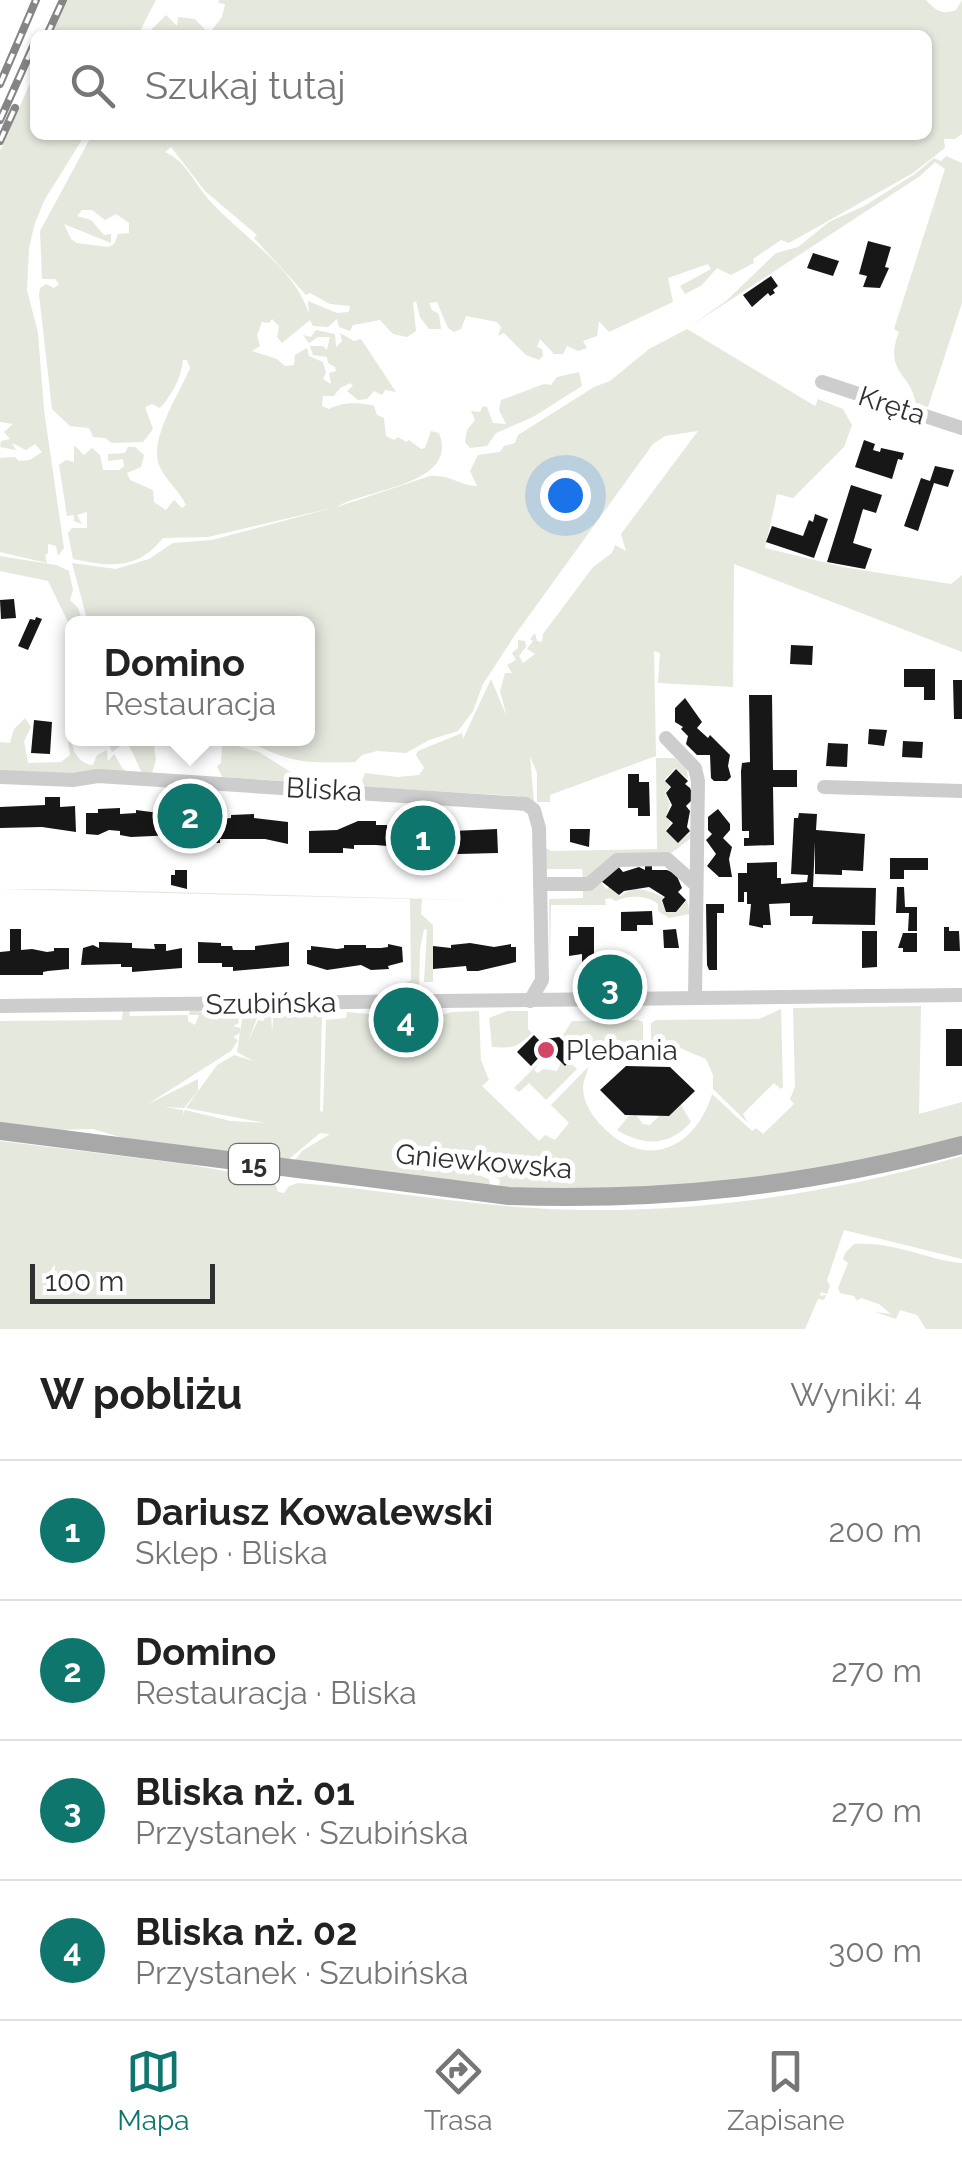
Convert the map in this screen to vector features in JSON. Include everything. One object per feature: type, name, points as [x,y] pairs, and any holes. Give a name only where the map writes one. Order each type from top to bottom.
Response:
[{"type":"main road","name":"Gniewkowska","points":[[0,1132],[508,1196],[558,1197],[638,1197],[740,1190],[882,1166],[962,1145]]},
{"type":"street","name":"Kręta","points":[[822,382],[962,428]]},
{"type":"street","points":[[666,738],[698,776],[695,998]]},
{"type":"street","name":"Bliska","points":[[0,777],[72,780],[98,776],[523,802],[534,810],[539,822],[542,980]]},
{"type":"street","points":[[824,787],[962,791]]},
{"type":"street","points":[[540,884],[588,884],[620,859],[666,859],[695,884]]},
{"type":"street","points":[[530,1001],[542,980],[562,1000]]},
{"type":"street","name":"Szubińska","points":[[0,1006],[962,995]]},
{"type":"shaded area","points":[[67,0],[156,0],[141,30],[53,30]]},
{"type":"shaded area","points":[[219,0],[926,0],[947,12],[956,10],[962,0],[962,134],[944,139],[945,148],[913,173],[789,243],[781,240],[753,259],[754,263],[731,275],[717,268],[702,285],[685,294],[680,286],[711,269],[708,264],[668,278],[673,302],[609,332],[599,321],[597,336],[583,341],[587,348],[578,351],[567,346],[563,354],[554,354],[540,339],[537,347],[542,349],[543,356],[539,360],[526,355],[504,333],[498,336],[501,327],[497,322],[466,316],[461,329],[454,332],[448,328],[437,302],[429,303],[439,314],[441,329],[429,329],[420,317],[416,301],[416,331],[407,337],[393,334],[380,320],[353,325],[350,331],[339,327],[337,319],[328,327],[313,326],[310,320],[282,343],[277,337],[279,326],[272,319],[262,322],[257,335],[260,346],[252,351],[277,359],[285,366],[294,365],[295,355],[307,348],[309,356],[323,362],[323,379],[331,384],[329,373],[336,371],[335,367],[327,357],[313,355],[310,346],[327,350],[330,337],[318,337],[309,343],[303,335],[311,337],[316,330],[335,334],[336,347],[342,341],[340,333],[354,341],[361,339],[396,392],[385,390],[382,395],[374,391],[367,399],[358,400],[347,391],[353,386],[350,383],[334,396],[323,396],[322,406],[374,406],[377,415],[384,418],[386,436],[409,440],[421,449],[425,448],[431,431],[439,433],[442,450],[436,464],[424,475],[337,507],[430,476],[477,486],[470,471],[478,455],[500,452],[504,446],[515,443],[518,435],[610,381],[649,349],[687,329],[815,406],[818,399],[843,409],[852,425],[844,447],[793,498],[777,494],[765,548],[848,568],[951,584],[962,575],[962,652],[734,564],[733,687],[658,683],[660,653],[654,651],[656,756],[550,795],[550,802],[537,802],[537,773],[530,756],[534,802],[518,796],[365,787],[365,773],[419,775],[424,768],[416,755],[418,751],[462,733],[463,739],[491,679],[507,717],[500,691],[505,673],[512,673],[507,665],[516,660],[512,653],[518,648],[518,640],[525,641],[526,647],[519,656],[523,663],[535,654],[527,649],[533,641],[530,639],[535,633],[537,641],[542,642],[543,634],[593,567],[612,553],[615,545],[626,551],[621,534],[698,431],[665,436],[653,444],[515,635],[458,731],[429,740],[406,753],[377,751],[362,755],[355,762],[308,762],[259,746],[315,746],[315,616],[86,616],[72,563],[116,569],[149,559],[173,543],[212,540],[332,508],[208,537],[163,538],[144,556],[122,564],[73,559],[68,533],[72,528],[87,528],[87,512],[77,515],[82,524],[74,521],[74,515],[67,516],[59,465],[66,460],[74,462],[74,445],[84,455],[92,448],[100,455],[103,470],[124,466],[123,459],[108,461],[108,454],[125,453],[128,447],[135,447],[144,455],[141,467],[127,473],[130,480],[153,490],[154,502],[166,510],[174,500],[182,508],[186,505],[159,465],[157,454],[162,429],[190,368],[187,360],[183,360],[175,386],[160,408],[152,404],[145,407],[153,429],[143,442],[112,443],[93,437],[89,428],[70,426],[52,409],[39,295],[46,284],[54,288],[59,284],[55,279],[42,279],[40,231],[89,140],[932,140],[932,30],[212,30],[222,17],[225,4],[218,3]],"holes":[[[171,147],[205,191],[257,235],[254,238],[306,295],[350,306],[349,312],[337,313],[308,301],[309,314],[302,297],[280,268],[212,203],[180,162],[165,152]],[[82,210],[92,210],[105,220],[116,214],[129,223],[129,233],[118,234],[108,247],[77,243],[64,224],[111,243],[111,234],[104,235],[91,220],[77,216]]]},
{"type":"shaded area","points":[[166,15],[177,26],[178,17],[195,19],[205,30],[151,30]]},
{"type":"shaded area","points":[[30,83],[30,140],[82,140],[45,199],[29,248],[27,290],[38,333],[44,410],[64,548],[58,556],[56,546],[48,544],[47,563],[0,552],[0,458],[30,460],[42,452],[35,444],[26,450],[12,443],[16,450],[0,447],[1,441],[10,439],[4,432],[13,424],[0,422],[0,151]]},
{"type":"shaded area","points":[[946,156],[962,163],[962,303],[928,407],[916,404],[896,364],[899,332],[894,329],[945,169],[935,162],[920,176],[689,327],[726,301],[776,253],[798,247],[829,222],[866,205],[934,158],[941,161]]},
{"type":"shaded area","points":[[579,372],[582,386],[533,417],[496,433],[487,446],[470,448],[465,442],[467,430],[475,420],[471,411],[480,412],[483,406],[487,407],[493,423],[506,424],[499,410],[501,400]]},
{"type":"shaded area","points":[[0,556],[56,565],[69,571],[73,590],[70,600],[81,616],[65,616],[48,581],[0,571]]},
{"type":"shaded area","points":[[25,718],[31,727],[24,741],[28,763],[61,762],[70,755],[69,746],[73,746],[84,763],[93,765],[97,755],[107,750],[108,761],[114,754],[126,771],[135,773],[142,773],[129,746],[154,746],[156,760],[152,773],[73,775],[0,772],[0,742],[10,743],[14,729]]},
{"type":"shaded area","points":[[222,746],[238,746],[259,752],[297,776],[300,782],[222,777],[217,766],[221,763]]},
{"type":"shaded area","points":[[656,758],[675,758],[687,769],[688,779],[675,768],[664,780],[670,787],[665,793],[670,804],[666,817],[671,823],[665,831],[678,843],[691,832],[691,838],[670,854],[612,855],[587,879],[583,879],[582,869],[545,869],[546,848],[657,849]]},
{"type":"shaded area","points":[[600,881],[620,896],[638,889],[664,897],[661,900],[666,912],[676,912],[687,900],[690,914],[669,918],[658,911],[654,901],[638,897],[605,899],[606,905],[551,905],[550,968],[549,899],[583,898],[583,890]]},
{"type":"shaded area","points":[[0,889],[507,901],[422,899],[421,914],[433,925],[433,982],[424,982],[424,929],[419,992],[406,992],[409,989],[405,989],[405,982],[411,981],[410,899]]},
{"type":"shaded area","points":[[921,1006],[919,1114],[962,1102],[962,1136],[848,1164],[732,1181],[558,1189],[499,1187],[500,1180],[489,1174],[484,1162],[476,1167],[481,1176],[489,1179],[490,1186],[295,1160],[302,1151],[330,1134],[320,1133],[289,1159],[127,1139],[93,1129],[54,1130],[0,1122],[0,1021],[122,1020],[123,1010],[129,1010],[130,1016],[188,1015],[188,1021],[195,1025],[199,1015],[189,1015],[190,1010],[208,1010],[209,1018],[238,1018],[239,1023],[233,1026],[240,1028],[240,1032],[242,1019],[257,1018],[247,1044],[258,1020],[263,1021],[271,1009],[272,1033],[274,1009],[322,1009],[323,1112],[326,1020],[346,1018],[347,1012],[400,1017],[400,1021],[432,1017],[407,1061],[435,1017],[479,1011],[481,1060],[489,1080],[482,1086],[539,1141],[545,1135],[555,1140],[569,1123],[551,1105],[588,1067],[583,1093],[593,1116],[616,1138],[649,1150],[680,1141],[704,1114],[712,1094],[752,1131],[756,1128],[763,1134],[794,1104],[790,1099],[795,1087],[793,1008]],"holes":[[[240,1033],[237,1052],[253,1061],[234,1055],[217,1065],[186,1108],[266,1123],[231,1121],[185,1110],[183,1114],[183,1110],[164,1107],[184,1108],[198,1091],[198,1079],[148,1104],[231,1051],[238,1040],[233,1037]]]},
{"type":"shaded area","points":[[781,1009],[783,1087],[774,1083],[743,1114],[748,1123],[713,1089],[713,1075],[706,1059],[675,1046],[651,1042],[651,1023],[656,1020],[759,1019]]},
{"type":"shaded area","points":[[507,1011],[528,1011],[528,1029],[532,1033],[513,1046],[492,1047],[489,1018]]},
{"type":"shaded area","points":[[572,1021],[643,1022],[643,1042],[612,1049],[592,1060],[563,1035]]},
{"type":"shaded area","points":[[561,1062],[565,1066],[570,1062],[577,1069],[546,1100],[529,1083],[519,1092],[514,1088],[538,1064],[534,1070],[538,1073],[543,1069],[557,1071]]},
{"type":"shaded area","points":[[681,1105],[691,1122],[665,1140],[636,1139],[617,1130],[629,1116],[636,1115],[643,1124],[650,1125]]},
{"type":"shaded area","points":[[0,1141],[186,1164],[274,1180],[278,1192],[284,1193],[298,1183],[503,1206],[587,1210],[749,1200],[857,1182],[962,1156],[962,1259],[844,1230],[827,1280],[827,1294],[821,1292],[820,1296],[826,1295],[824,1300],[818,1299],[805,1329],[0,1329]]},
{"type":"shaded area","points":[[854,1244],[884,1245],[962,1263],[962,1329],[926,1329],[917,1315],[900,1310],[896,1319],[875,1312],[891,1314],[879,1304],[861,1298],[857,1301],[854,1296],[840,1293],[838,1288],[848,1263],[843,1259]]},
{"type":"building","points":[[868,241],[891,247],[885,267],[889,268],[880,288],[863,287],[867,276],[859,274]]},
{"type":"building","points":[[813,253],[839,261],[833,276],[807,268]]},
{"type":"building","points":[[771,276],[778,286],[773,290],[775,293],[768,293],[752,307],[743,295]]},
{"type":"building","points":[[864,440],[875,444],[873,450],[904,453],[892,479],[855,467]]},
{"type":"building","points":[[935,466],[954,470],[948,487],[934,483],[918,531],[904,526],[921,478],[930,481]]},
{"type":"building","points":[[851,485],[882,495],[876,513],[863,509],[853,543],[872,549],[865,569],[827,562]]},
{"type":"building","points":[[815,514],[828,519],[814,558],[766,542],[772,526],[803,536]]},
{"type":"building","points":[[14,599],[16,618],[1,619],[0,600]]},
{"type":"building","points":[[30,619],[42,619],[28,650],[18,646]]},
{"type":"building","points":[[791,645],[813,646],[812,665],[790,664]]},
{"type":"building","points":[[904,669],[935,669],[935,700],[924,700],[924,687],[904,687]]},
{"type":"building","points":[[953,680],[962,680],[962,719],[954,719]]},
{"type":"building","points":[[749,695],[772,695],[773,770],[797,770],[797,787],[773,787],[774,845],[744,846],[749,831],[742,831],[741,771],[742,763],[750,762]]},
{"type":"building","points":[[685,698],[702,722],[697,728],[730,755],[731,777],[727,781],[714,781],[710,755],[697,755],[686,744],[688,736],[675,722],[675,708]]},
{"type":"building","points":[[34,720],[52,722],[50,754],[31,753]]},
{"type":"building","points":[[869,729],[887,730],[884,746],[868,744]]},
{"type":"building","points":[[903,741],[923,742],[922,758],[902,757]]},
{"type":"building","points":[[828,743],[848,744],[847,767],[826,766]]},
{"type":"building","points":[[676,769],[688,781],[685,784],[694,798],[686,806],[690,811],[690,831],[678,843],[666,831],[673,823],[666,817],[672,805],[666,793],[671,787],[665,781]]},
{"type":"building","points":[[628,774],[639,774],[639,782],[649,782],[650,816],[638,816],[638,808],[628,808]]},
{"type":"building","points":[[45,797],[60,797],[60,807],[75,806],[76,832],[42,827],[0,828],[0,807],[45,805]]},
{"type":"building","points":[[174,807],[198,808],[195,830],[186,830],[187,850],[174,850],[175,835],[131,837],[109,830],[98,835],[86,834],[86,813],[98,813],[98,809],[120,808],[120,814],[136,810],[174,815]]},
{"type":"building","points":[[718,809],[730,824],[723,838],[732,847],[732,877],[719,877],[707,866],[716,854],[706,840],[712,834],[708,817]]},
{"type":"building","points":[[799,813],[817,814],[816,830],[865,834],[863,871],[842,870],[842,875],[815,874],[815,842],[813,887],[876,888],[875,925],[812,924],[813,916],[790,916],[790,903],[769,904],[771,925],[749,925],[751,904],[747,904],[747,892],[744,902],[738,902],[738,873],[747,873],[747,863],[777,862],[781,884],[807,882],[808,875],[791,874],[794,818]]},
{"type":"building","points":[[254,814],[254,818],[288,822],[288,844],[265,839],[198,843],[198,822],[209,822],[209,817],[215,817],[215,824],[220,824],[220,819],[231,815]]},
{"type":"building","points":[[358,821],[376,821],[376,825],[387,828],[409,822],[410,858],[399,858],[399,847],[376,845],[354,845],[354,849],[343,848],[343,853],[309,853],[309,831],[337,830]]},
{"type":"building","points":[[419,822],[453,825],[453,831],[497,829],[498,853],[459,854],[453,853],[453,847],[417,848]]},
{"type":"building","points":[[570,829],[590,829],[589,847],[570,842]]},
{"type":"building","points":[[890,858],[928,858],[928,870],[904,870],[904,879],[890,879]]},
{"type":"building","points":[[617,865],[623,872],[639,867],[645,870],[645,865],[652,865],[652,870],[676,874],[682,888],[678,892],[686,900],[676,912],[666,912],[662,900],[665,897],[649,887],[619,895],[601,881]]},
{"type":"building","points":[[175,870],[187,870],[187,889],[171,885]]},
{"type":"building","points":[[897,887],[904,887],[905,907],[917,907],[917,931],[908,931],[909,913],[896,913]]},
{"type":"building","points":[[706,904],[724,904],[724,913],[717,913],[717,970],[709,970],[707,965]]},
{"type":"building","points":[[652,911],[653,925],[621,931],[621,912]]},
{"type":"building","points":[[578,927],[594,927],[594,966],[582,966],[582,954],[569,956],[569,936],[578,936]]},
{"type":"building","points":[[944,927],[959,931],[960,951],[944,951]]},
{"type":"building","points":[[10,929],[21,929],[21,950],[47,952],[69,948],[69,969],[43,975],[0,975],[0,952],[10,951]]},
{"type":"building","points":[[676,929],[679,948],[664,948],[663,930]]},
{"type":"building","points":[[862,931],[877,931],[877,967],[862,968]]},
{"type":"building","points":[[903,933],[917,933],[917,952],[898,948]]},
{"type":"building","points":[[99,942],[132,943],[132,948],[155,949],[154,944],[166,944],[166,951],[182,948],[182,968],[132,972],[132,967],[121,964],[81,965],[83,948],[99,948]]},
{"type":"building","points":[[198,942],[221,943],[233,950],[255,950],[255,946],[289,942],[289,966],[233,971],[233,967],[222,967],[222,963],[198,963]]},
{"type":"building","points":[[470,943],[494,947],[511,944],[516,947],[516,962],[478,971],[467,971],[466,966],[433,969],[433,946],[451,948]]},
{"type":"building","points":[[388,944],[402,947],[403,962],[388,966],[389,969],[371,970],[361,965],[327,970],[307,964],[307,950],[311,946],[381,948]]},
{"type":"building","points":[[946,1029],[962,1029],[962,1066],[946,1066]]},
{"type":"building","name":"Plebania","points":[[534,1035],[539,1040],[559,1037],[577,1054],[565,1066],[545,1051],[531,1066],[517,1052]]},
{"type":"building","points":[[626,1066],[670,1067],[695,1091],[669,1116],[625,1115],[600,1090]]},
{"type":"railway","points":[[0,84],[36,0]]},
{"type":"railway","points":[[49,30],[63,0]]},
{"type":"railway","points":[[0,120],[30,53]]},
{"type":"railway","points":[[0,141],[15,108]]},
{"type":"place","name":"Domino","points":[[190,816]]},
{"type":"place","name":"Dariusz Kowalewski","points":[[423,838]]},
{"type":"place","name":"Bliska nż. 01","points":[[610,987]]},
{"type":"place","name":"Bliska nż. 02","points":[[406,1020]]},
{"type":"place","name":"Plebania","points":[[546,1050]]}]
